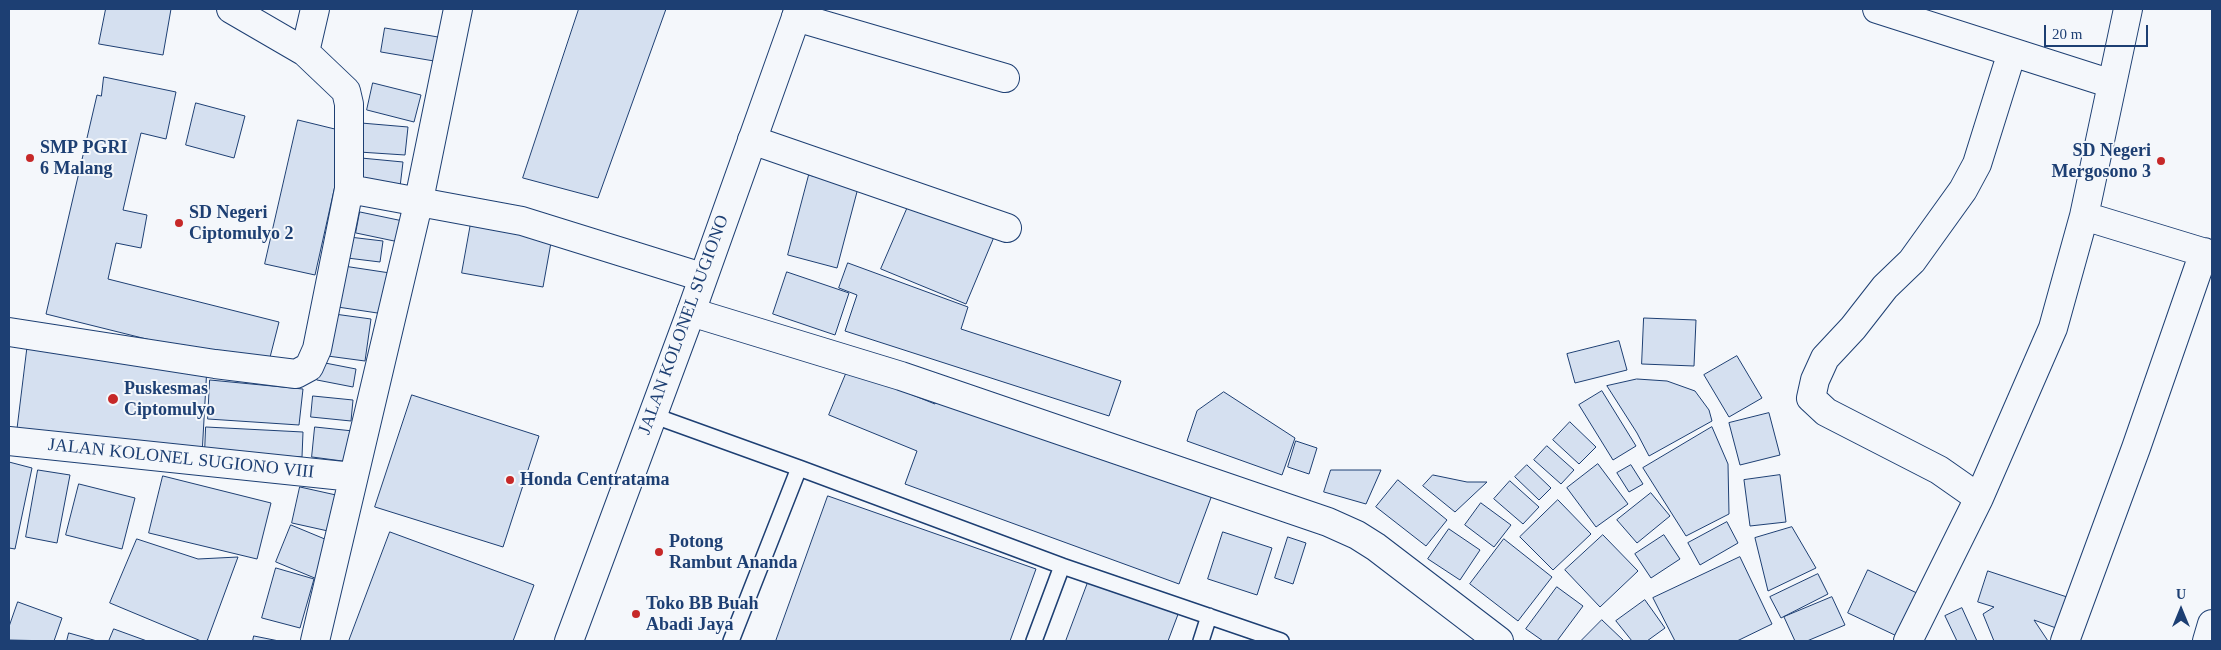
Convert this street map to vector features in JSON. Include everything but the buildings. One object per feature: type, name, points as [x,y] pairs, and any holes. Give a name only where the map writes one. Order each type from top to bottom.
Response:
[{"type":"main road","points":[[9,332],[215,364],[296,374],[310,367],[317,349],[349,189],[349,104],[346,90],[305,52],[231,9]]},
{"type":"main road","points":[[305,52],[315,9]]},
{"type":"main road","points":[[315,641],[419,200],[458,9]]},
{"type":"main road","points":[[444,81],[457,63],[474,9]]},
{"type":"main road","points":[[1877,9],[2112,84]]},
{"type":"main road","points":[[1908,641],[1979,498],[2053,328],[2084,216],[2128,9]]},
{"type":"main road","points":[[798,13],[1005,78]]},
{"type":"main road","name":"JALAN KOLONEL SUGIONO","points":[[569,641],[691,312],[798,13]]},
{"type":"main road","points":[[1979,498],[1939,470],[1826,412],[1811,398],[1815,380],[1825,358],[1853,328],[1885,288],[1912,260],[1963,190],[1977,164],[2012,52]]},
{"type":"main road","points":[[752,140],[1007,228]]},
{"type":"main road","points":[[349,189],[419,200],[522,221],[702,277]]},
{"type":"main road","points":[[2065,641],[2208,253],[2084,216]]},
{"type":"main road","points":[[691,312],[901,376],[1328,522],[1357,535],[1376,547],[1486,638]]},
{"type":"main road","name":"JALAN KOLONEL SUGIONO VIII","points":[[9,441],[353,477]]},
{"type":"main road","points":[[2207,641],[2212,624]]},
{"type":"lane","points":[[652,415],[1062,566],[1281,641]]},
{"type":"lane","points":[[731,641],[799,468]]},
{"type":"lane","points":[[1034,641],[1062,566]]},
{"type":"lane","points":[[1201,641],[1210,616]]},
{"type":"place","name":"SMP PGRI 6 Malang","points":[[30,158]]},
{"type":"place","name":"SD Negeri Mergosono 3","points":[[2161,161]]},
{"type":"place","name":"SD Negeri Ciptomulyo 2","points":[[179,223]]},
{"type":"place","name":"Puskesmas Ciptomulyo","points":[[113,399]]},
{"type":"place","name":"Honda Centratama","points":[[510,480]]},
{"type":"place","name":"Potong Rambut Ananda","points":[[659,552]]},
{"type":"place","name":"Toko BB Buah Abadi Jaya","points":[[636,614]]}]
